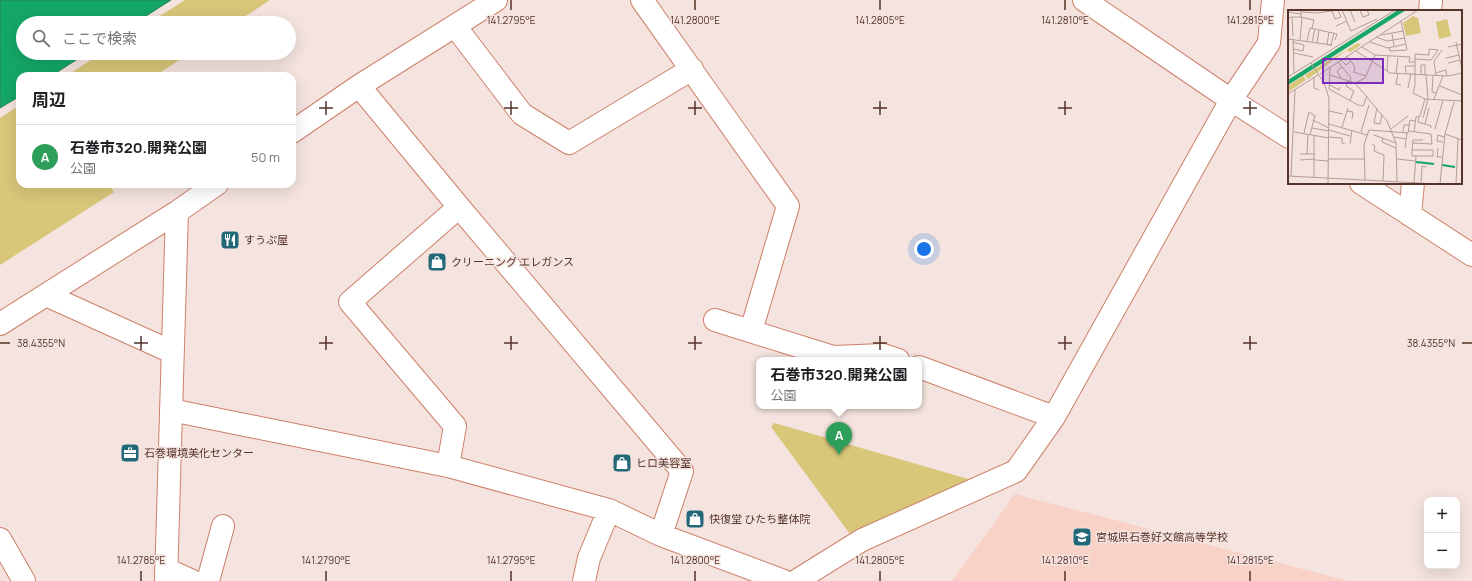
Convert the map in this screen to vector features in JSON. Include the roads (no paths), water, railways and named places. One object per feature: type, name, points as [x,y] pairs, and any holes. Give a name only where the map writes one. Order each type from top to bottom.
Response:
[{"type":"street","points":[[296,129],[359,86],[496,0]]},
{"type":"street","points":[[642,0],[788,206],[751,332]]},
{"type":"street","points":[[1084,0],[1231,100],[1288,136]]},
{"type":"street","points":[[796,581],[862,540],[1016,472],[1054,416],[1231,100],[1270,43],[1273,0]]},
{"type":"street","points":[[1430,10],[1431,0]]},
{"type":"street","points":[[455,26],[522,114],[569,143],[692,69]]},
{"type":"street","points":[[359,86],[459,207],[682,470],[661,535]]},
{"type":"street","points":[[1363,184],[1472,255]]},
{"type":"street","points":[[1410,214],[1413,184]]},
{"type":"street","points":[[0,324],[211,188]]},
{"type":"street","points":[[448,466],[455,426],[350,302],[459,207]]},
{"type":"street","points":[[176,212],[166,575],[192,581]]},
{"type":"street","points":[[46,295],[172,352]]},
{"type":"street","points":[[715,320],[833,357],[883,354],[890,357]]},
{"type":"street","points":[[922,368],[1054,416]]},
{"type":"street","points":[[171,410],[448,466],[609,510],[661,535],[784,581]]},
{"type":"street","points":[[584,581],[589,558],[609,510]]},
{"type":"street","points":[[208,581],[224,526]]},
{"type":"street","points":[[0,539],[24,581]]},
{"type":"place","name":"すうぷ屋","points":[[230,240]]},
{"type":"place","name":"クリーニング エレガンス","points":[[437,262]]},
{"type":"place","name":"石巻環境美化センター","points":[[130,453]]},
{"type":"place","name":"石巻市320.開発公園","points":[[839,455]]},
{"type":"place","name":"ヒロ美容室","points":[[622,463]]},
{"type":"place","name":"快復堂 ひたち整体院","points":[[695,519]]},
{"type":"place","name":"宮城県石巻好文館高等学校","points":[[1082,537]]}]
